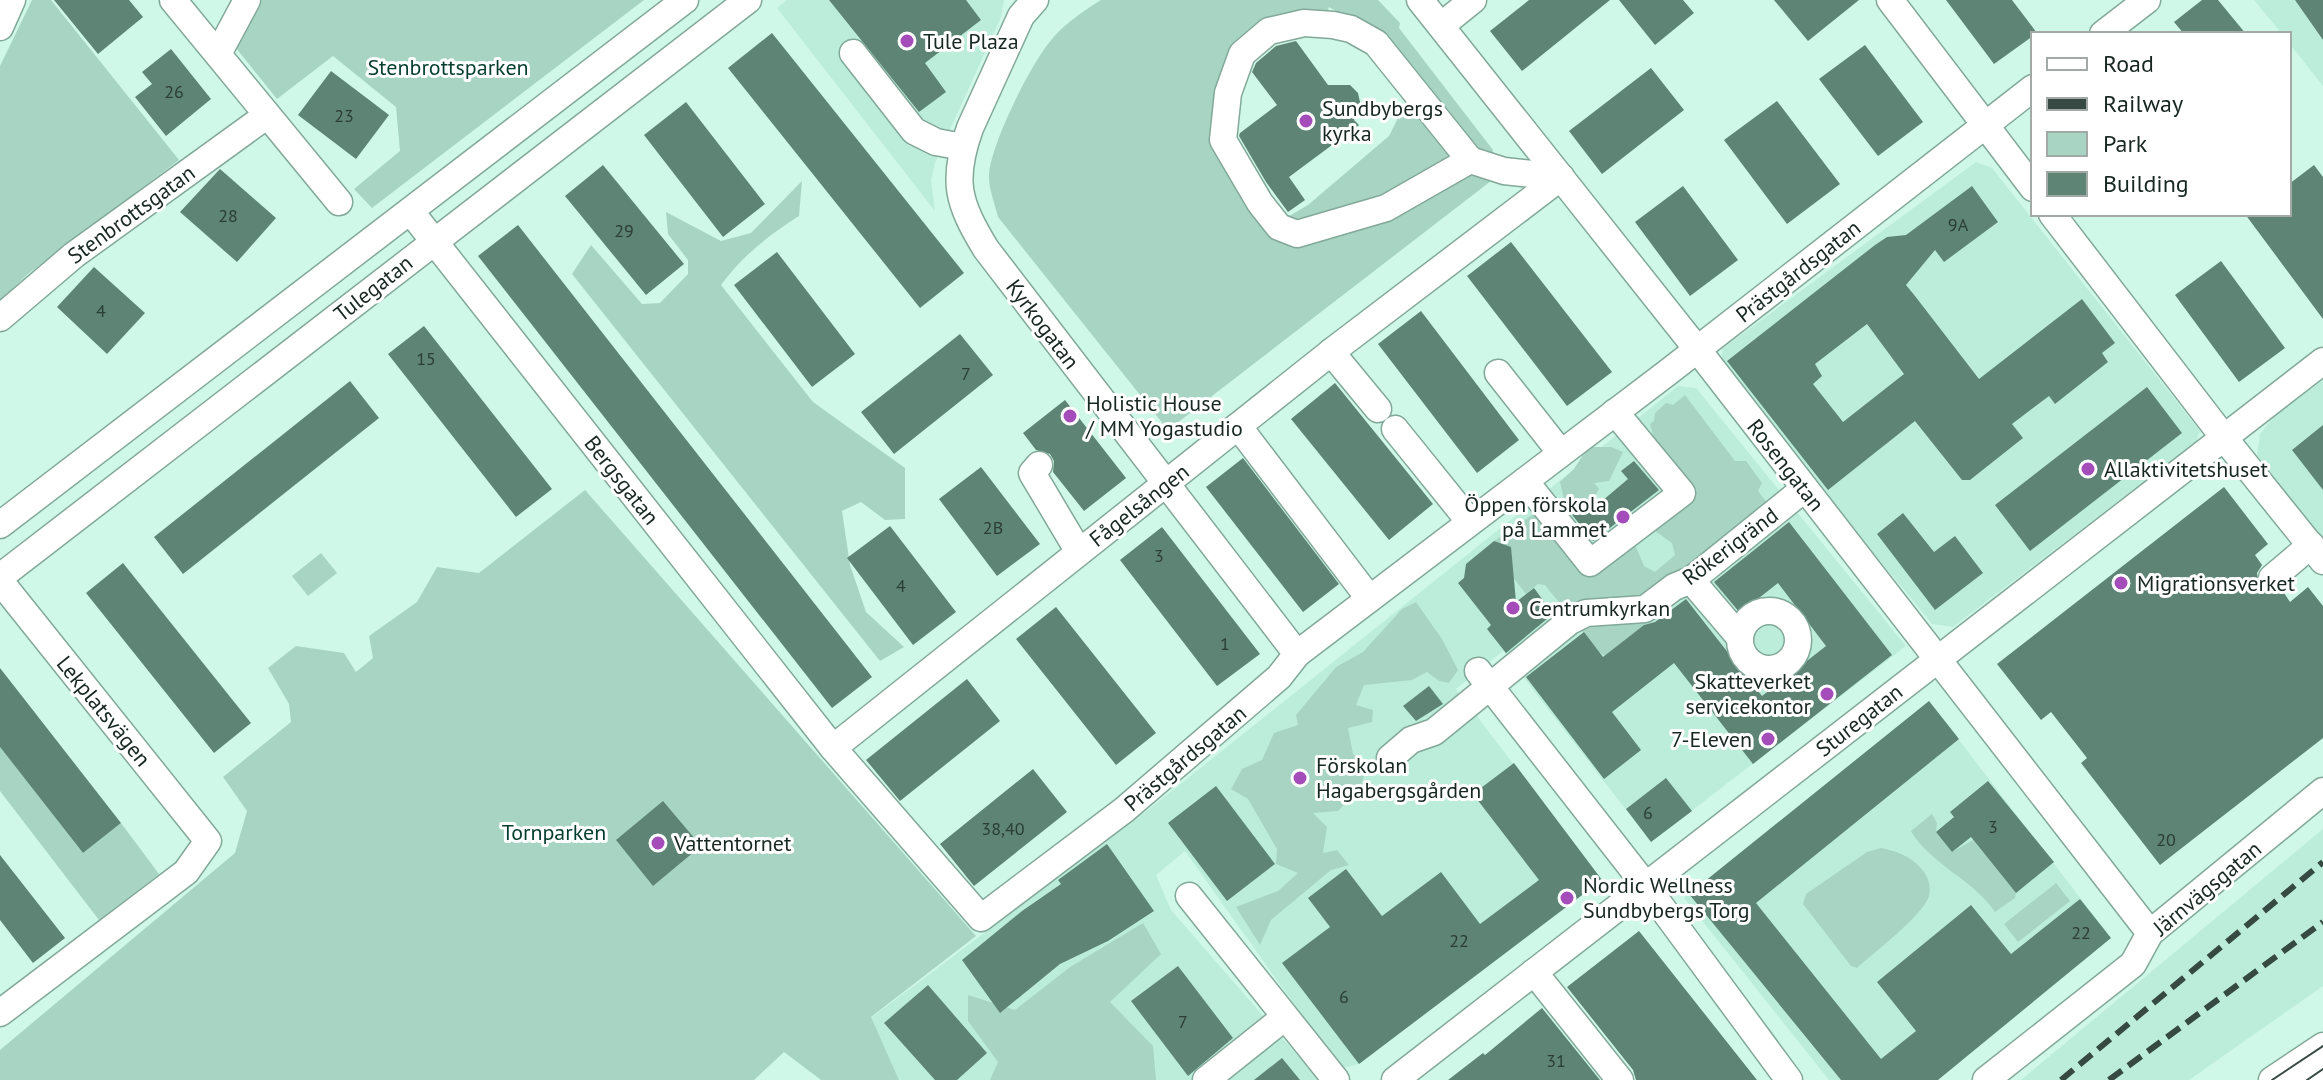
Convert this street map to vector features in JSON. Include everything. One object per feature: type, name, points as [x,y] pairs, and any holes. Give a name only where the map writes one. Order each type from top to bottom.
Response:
[{"type":"street","points":[[0,27],[12,0]]},
{"type":"street","points":[[173,0],[339,202]]},
{"type":"street","points":[[218,54],[247,0]]},
{"type":"street","name":"Tulegatan","points":[[0,525],[685,0]]},
{"type":"street","name":"Tulegatan","points":[[0,579],[748,0]]},
{"type":"street","name":"Kyrkogatan","points":[[1035,0],[1021,16],[1008,41],[963,147],[959,174],[960,201],[986,249],[1297,654]]},
{"type":"street","name":"Rosengatan","points":[[1420,0],[1697,349],[2150,933]]},
{"type":"street","points":[[1442,25],[1473,0]]},
{"type":"street","points":[[1890,0],[2031,185]]},
{"type":"street","points":[[2106,32],[2147,0]]},
{"type":"street","points":[[1470,160],[1386,208],[1297,234],[1279,227],[1260,203],[1223,140],[1228,93],[1242,54],[1269,31],[1304,23],[1351,29],[1376,43],[1470,160],[1504,171],[1561,177]]},
{"type":"street","points":[[853,53],[914,131],[936,142],[963,147]]},
{"type":"street","name":"Prästgårdsgatan","points":[[833,748],[981,918],[1124,810],[1279,677],[1297,654],[2031,90]]},
{"type":"street","name":"Stenbrottsgatan","points":[[0,318],[74,255],[266,116]]},
{"type":"street","name":"Fågelsången","points":[[833,748],[1331,352],[1561,177]]},
{"type":"street","name":"Bergsgatan","points":[[411,212],[833,748]]},
{"type":"street","points":[[2054,216],[2317,553],[2272,578]]},
{"type":"street","points":[[1331,352],[1470,522]]},
{"type":"street","name":"Sturegatan","points":[[1395,1080],[2323,361]]},
{"type":"street","points":[[1498,373],[1561,453]]},
{"type":"street","points":[[1525,481],[1590,563],[1635,530],[1682,493],[1615,412]]},
{"type":"street","points":[[1238,426],[1369,598]]},
{"type":"street","points":[[1039,465],[1032,473],[1079,552]]},
{"type":"street","name":"Rökerigränd","points":[[1390,758],[1411,740],[1434,732],[1484,678],[1570,621],[1586,613],[1645,609],[1674,587],[1691,580],[1804,489]]},
{"type":"street","name":"Lekplatsvägen","points":[[0,579],[208,841],[186,872],[0,1013]]},
{"type":"street","points":[[1691,580],[1740,635]]},
{"type":"street","points":[[1484,678],[1646,886],[1789,1080]]},
{"type":"street","name":"Järnvägsgatan","points":[[1986,1080],[2133,964],[2150,933],[2323,791]]},
{"type":"street","points":[[1189,896],[1336,1080]]},
{"type":"street","points":[[1534,972],[1620,1080]]},
{"type":"street","points":[[1206,1080],[1285,1017]]},
{"type":"street","points":[[2272,1080],[2323,1046]]},
{"type":"street","points":[[2307,1080],[2323,1069]]},
{"type":"shaded area","points":[[787,0],[1004,0],[1001,17],[935,163],[931,180],[935,211],[777,8]]},
{"type":"shaded area","points":[[2254,0],[2323,0],[2323,86],[2291,46],[2291,32],[2280,32]]},
{"type":"shaded area","points":[[1976,162],[1992,168],[2200,431],[2196,442],[1953,627],[1932,624],[1722,368],[1722,349]]},
{"type":"shaded area","points":[[2323,379],[2323,541],[2257,455],[2260,434],[2273,418]]},
{"type":"shaded area","points":[[1678,386],[1696,388],[1906,646],[1651,842],[1503,651],[1456,689],[1602,880],[1359,1064],[1340,1069],[1185,851],[1156,875],[1171,910],[1319,1080],[899,1080],[871,1018],[1153,806]]},
{"type":"shaded area","points":[[1929,701],[2111,938],[1935,1080],[1829,1080],[1684,898]]},
{"type":"shaded area","points":[[2323,829],[2323,986],[2189,1080],[2021,1080]]},
{"type":"green space","points":[[32,0],[51,0],[179,160],[28,274],[0,300],[0,66]]},
{"type":"green space","name":"Stenbrottsparken","points":[[262,0],[644,0],[372,208],[354,189],[400,151],[396,107],[333,56],[277,99],[236,48]]},
{"type":"green space","points":[[1101,0],[1378,0],[1400,23],[1399,28],[1493,150],[1491,181],[1168,430],[998,217],[990,185],[989,174],[997,144],[1031,71],[1060,31]],"holes":[[[1329,7],[1361,26],[1404,69],[1405,104],[1389,136],[1308,205],[1284,219],[1227,166],[1240,39],[1326,17]]]},
{"type":"green space","points":[[802,181],[799,216],[757,247],[721,285],[813,402],[905,468],[905,519],[885,520],[861,502],[842,511],[850,565],[866,612],[904,647],[880,661],[572,274],[591,245],[642,304],[660,303],[688,274],[688,260],[668,234],[666,212],[721,241],[751,233]]},
{"type":"green space","points":[[1685,395],[1735,461],[1746,461],[1762,483],[1758,491],[1768,504],[1683,595],[1605,656],[1545,585],[1538,584],[1526,594],[1509,577],[1494,541],[1542,508],[1592,573],[1634,542],[1644,566],[1655,572],[1675,555],[1672,543],[1651,528],[1690,496],[1656,446],[1650,424],[1654,421],[1655,413],[1666,403],[1673,405]]},
{"type":"green space","points":[[1588,447],[1611,447],[1623,452],[1609,481],[1594,483],[1599,489],[1591,503],[1565,504],[1560,482],[1574,469]]},
{"type":"green space","name":"Tornparken","points":[[585,490],[976,936],[871,1017],[899,1080],[821,1080],[784,1052],[754,1080],[0,1080],[0,1050],[235,853],[247,811],[223,777],[291,722],[289,704],[268,668],[296,646],[344,653],[356,672],[373,658],[369,636],[417,602],[437,567],[479,573]]},
{"type":"green space","points":[[321,553],[337,573],[308,596],[292,576]]},
{"type":"green space","name":"Förskolan Hagabergsgården","points":[[1416,602],[1442,639],[1458,670],[1449,683],[1439,681],[1427,672],[1412,680],[1364,685],[1356,705],[1373,710],[1372,722],[1348,728],[1353,754],[1367,764],[1361,787],[1338,811],[1313,813],[1327,827],[1323,853],[1337,850],[1349,865],[1331,870],[1271,920],[1260,945],[1236,907],[1278,891],[1298,873],[1276,864],[1277,849],[1248,799],[1231,789],[1242,769],[1262,760],[1274,733],[1298,725],[1296,715],[1336,667],[1363,652],[1402,609]]},
{"type":"green space","points":[[0,747],[83,853],[121,823],[159,874],[99,920],[0,791]]},
{"type":"green space","points":[[1932,814],[1937,823],[1936,832],[1952,852],[1973,840],[2016,893],[2015,898],[1995,912],[1975,890],[1919,843],[1911,831]]},
{"type":"green space","points":[[1881,848],[1915,862],[1928,881],[1929,896],[1908,924],[1857,968],[1851,966],[1803,904],[1806,894],[1867,852]]},
{"type":"green space","points":[[2056,883],[2070,901],[2018,942],[2004,924]]},
{"type":"green space","points":[[1143,923],[1161,954],[1110,1002],[1153,1046],[1156,1080],[990,1080],[998,1062],[968,1021],[968,995],[1015,1010],[1070,967]]},
{"type":"building","points":[[54,0],[129,0],[143,17],[98,54]]},
{"type":"building","name":"Tule Plaza","points":[[829,0],[966,0],[981,20],[925,63],[946,92],[919,112]]},
{"type":"building","points":[[1529,0],[1610,0],[1522,71],[1490,31]]},
{"type":"building","points":[[1619,0],[1683,0],[1694,13],[1655,45]]},
{"type":"building","points":[[1774,0],[1859,0],[1808,41]]},
{"type":"building","points":[[1946,0],[2012,0],[2036,32],[2031,32],[2031,37],[1994,64]]},
{"type":"building","points":[[2202,0],[2218,0],[2244,32],[2182,32],[2174,22]]},
{"type":"building","points":[[2295,0],[2323,0],[2323,40]]},
{"type":"building","points":[[772,33],[964,273],[920,308],[728,68]]},
{"type":"building","name":"Sundbybergs kyrka","points":[[1296,41],[1328,85],[1350,85],[1358,93],[1360,102],[1354,120],[1359,125],[1289,177],[1305,200],[1288,212],[1239,136],[1277,105],[1252,72],[1256,63],[1276,46]]},
{"type":"building","points":[[1865,45],[1923,122],[1878,156],[1819,79]]},
{"type":"building","points":[[171,49],[211,99],[166,136],[135,97],[152,84],[142,72]]},
{"type":"building","points":[[1651,68],[1684,110],[1602,174],[1569,131]]},
{"type":"building","points":[[331,71],[389,115],[356,159],[298,115]]},
{"type":"building","points":[[1777,101],[1840,184],[1787,224],[1724,140]]},
{"type":"building","points":[[686,102],[765,204],[723,237],[644,135]]},
{"type":"building","points":[[603,165],[684,264],[646,295],[565,196]]},
{"type":"building","points":[[2314,165],[2323,177],[2323,319],[2246,216],[2291,216],[2291,182]]},
{"type":"building","points":[[220,169],[276,218],[237,262],[180,212]]},
{"type":"building","points":[[1683,186],[1738,260],[1690,296],[1635,222]]},
{"type":"building","points":[[1972,186],[1998,222],[1944,262],[1935,250],[1906,285],[1979,379],[2082,299],[2115,343],[2102,353],[2108,362],[2055,404],[2049,396],[2012,424],[2023,438],[1970,480],[1962,480],[1915,421],[1828,490],[1727,361],[1875,245],[1887,237],[1906,235]],"holes":[[[1867,324],[1904,374],[1843,422],[1813,384],[1822,376],[1815,364]]]},
{"type":"building","points":[[518,225],[872,677],[832,708],[478,256]]},
{"type":"building","points":[[1511,242],[1612,372],[1567,406],[1467,276]]},
{"type":"building","points":[[777,252],[855,354],[812,387],[734,285]]},
{"type":"building","points":[[2221,261],[2285,348],[2239,382],[2175,295]]},
{"type":"building","points":[[94,267],[145,313],[107,354],[57,307]]},
{"type":"building","points":[[1421,311],[1519,440],[1477,473],[1378,344]]},
{"type":"building","points":[[424,326],[552,489],[516,517],[388,354]]},
{"type":"building","points":[[960,334],[993,375],[894,454],[861,412]]},
{"type":"building","points":[[350,381],[379,418],[183,574],[154,537]]},
{"type":"building","points":[[1335,383],[1433,504],[1389,540],[1291,419]]},
{"type":"building","name":"Allaktivitetshuset","points":[[2147,387],[2182,433],[2030,551],[1995,505]]},
{"type":"building","points":[[1065,400],[1126,478],[1084,511],[1053,472],[1054,461],[1050,454],[1036,450],[1023,433]]},
{"type":"building","points":[[2323,425],[2323,490],[2292,450]]},
{"type":"building","points":[[1243,458],[1339,584],[1303,612],[1206,487]]},
{"type":"building","points":[[1634,461],[1659,490],[1593,541],[1569,511],[1581,502],[1589,512],[1628,479],[1621,471]]},
{"type":"building","points":[[981,467],[1040,544],[997,576],[939,499]]},
{"type":"building","points":[[2224,487],[2268,544],[2255,555],[2262,565],[2257,573],[2259,588],[2267,593],[2282,590],[2290,602],[2308,587],[2323,606],[2323,738],[2160,865],[2081,763],[2087,758],[2051,712],[2041,720],[1997,664]]},
{"type":"building","points":[[1903,513],[1934,552],[1955,536],[1983,573],[1935,610],[1877,534]]},
{"type":"building","points":[[1789,522],[1892,655],[1753,764],[1674,663],[1612,712],[1641,750],[1604,779],[1526,677],[1584,632],[1603,657],[1644,625],[1655,622],[1686,599],[1762,696],[1826,646],[1778,583],[1740,613],[1714,582]]},
{"type":"building","points":[[890,526],[956,612],[913,645],[847,558]]},
{"type":"building","points":[[1162,527],[1260,654],[1217,686],[1120,560]]},
{"type":"building","name":"Centrumkyrkan","points":[[1494,541],[1511,547],[1516,602],[1534,588],[1553,614],[1506,653],[1487,629],[1491,625],[1458,583],[1464,578],[1466,564]]},
{"type":"building","points":[[123,563],[251,723],[214,753],[86,593]]},
{"type":"building","points":[[1056,607],[1156,733],[1116,765],[1016,639]]},
{"type":"building","points":[[0,668],[121,823],[83,853],[0,747]]},
{"type":"building","points":[[967,679],[1000,721],[900,801],[866,760]]},
{"type":"building","points":[[1429,686],[1443,704],[1416,721],[1403,706]]},
{"type":"building","points":[[1929,701],[1959,739],[1756,903],[1881,1059],[1916,1031],[1877,982],[1971,905],[2011,954],[2080,899],[2111,938],[1938,1080],[1841,1080],[1689,894]]},
{"type":"building","points":[[1514,763],[1602,880],[1359,1064],[1282,963],[1330,927],[1308,898],[1346,869],[1382,916],[1441,872],[1480,924],[1539,880],[1473,794]]},
{"type":"building","points":[[1033,769],[1067,812],[974,886],[940,844]]},
{"type":"building","points":[[1666,778],[1692,811],[1651,842],[1626,809]]},
{"type":"building","points":[[1988,781],[2054,862],[2016,893],[1971,837],[1952,852],[1936,832],[1954,817],[1950,812]]},
{"type":"building","points":[[1216,786],[1275,864],[1227,901],[1168,823]]},
{"type":"building","name":"Vattentornet","points":[[663,801],[701,846],[653,886],[616,840]]},
{"type":"building","points":[[1107,844],[1154,911],[1108,941],[1060,964],[1000,1013],[962,960],[1061,884],[1058,880]]},
{"type":"building","points":[[0,855],[65,938],[33,963],[0,920]]},
{"type":"building","points":[[1639,931],[1757,1080],[1636,1080],[1633,1070],[1567,987]]},
{"type":"building","points":[[1178,966],[1233,1038],[1188,1076],[1131,1001]]},
{"type":"building","points":[[928,985],[987,1053],[957,1080],[935,1080],[884,1023]]},
{"type":"building","points":[[1542,1008],[1600,1080],[1448,1080],[1483,1053],[1485,1055]]},
{"type":"building","points":[[1282,1058],[1300,1080],[1254,1080]]},
{"type":"tram line","points":[[2272,1080],[2323,1046]]},
{"type":"tram line","points":[[2307,1080],[2323,1069]]},
{"type":"railway","points":[[2061,1080],[2323,862]]},
{"type":"railway","points":[[2109,1080],[2323,922]]},
{"type":"place","name":"Tule Plaza","points":[[907,41]]},
{"type":"place","name":"Sundbybergs kyrka","points":[[1306,121]]},
{"type":"place","name":"Holistic House / MM Yogastudio","points":[[1070,416]]},
{"type":"place","name":"Allaktivitetshuset","points":[[2088,469]]},
{"type":"place","name":"Öppen förskola på Lammet","points":[[1623,517]]},
{"type":"place","name":"Migrationsverket","points":[[2121,583]]},
{"type":"place","name":"Centrumkyrkan","points":[[1513,608]]},
{"type":"place","name":"Skatteverket servicekontor","points":[[1827,694]]},
{"type":"place","name":"7-Eleven","points":[[1768,739]]},
{"type":"place","name":"Förskolan Hagabergsgården","points":[[1300,778]]},
{"type":"place","name":"Vattentornet","points":[[658,843]]},
{"type":"place","name":"Nordic Wellness Sundbybergs Torg","points":[[1567,898]]}]
